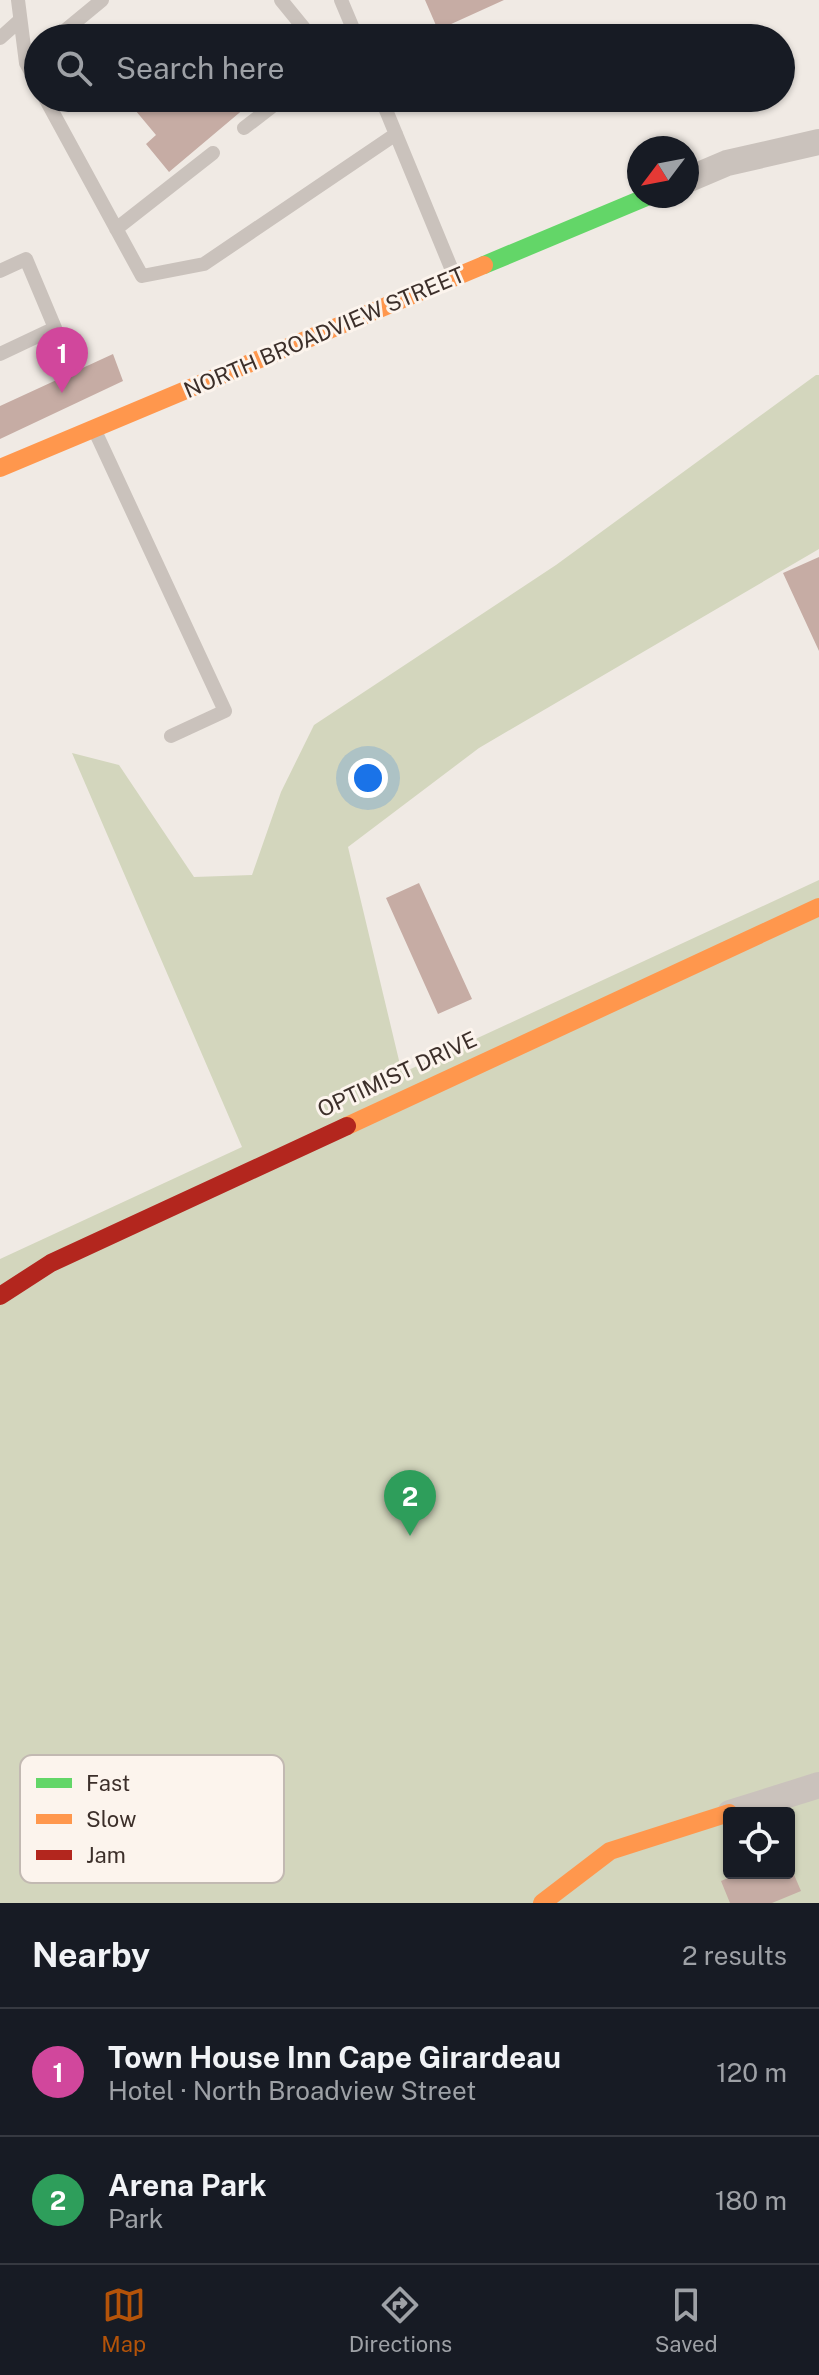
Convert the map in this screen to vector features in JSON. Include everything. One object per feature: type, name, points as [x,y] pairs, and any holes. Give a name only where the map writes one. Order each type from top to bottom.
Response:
[{"type":"street","points":[[699,175],[727,163],[819,142]]},
{"type":"street","name":"NORTH BROADVIEW STREET","points":[[0,468],[627,205]]},
{"type":"street","name":"OPTIMIST DRIVE","points":[[0,1296],[51,1263],[819,907]]},
{"type":"street","points":[[748,1807],[819,1785]]},
{"type":"street","points":[[542,1903],[610,1851],[723,1815]]},
{"type":"lane","points":[[18,0],[18,22],[24,37]]},
{"type":"lane","points":[[73,24],[102,0]]},
{"type":"lane","points":[[281,0],[301,24]]},
{"type":"lane","points":[[341,0],[351,24]]},
{"type":"lane","points":[[0,38],[18,22]]},
{"type":"lane","points":[[53,112],[142,276],[204,264],[396,134]]},
{"type":"lane","points":[[244,128],[265,112]]},
{"type":"lane","points":[[387,112],[455,277]]},
{"type":"lane","points":[[116,229],[213,153]]},
{"type":"lane","points":[[0,271],[26,259],[55,328],[0,354]]},
{"type":"lane","points":[[94,429],[225,711],[171,736]]},
{"type":"green space","points":[[819,375],[819,549],[479,748],[348,847],[402,1073],[819,880],[819,1903],[0,1903],[0,1259],[242,1147],[72,753],[119,765],[194,877],[252,875],[281,792],[314,725],[556,565]]},
{"type":"building","points":[[425,0],[504,0],[451,24],[435,24]]},
{"type":"building","points":[[137,112],[240,112],[169,172],[146,144],[156,135]]},
{"type":"building","points":[[113,354],[123,381],[0,439],[0,406]]},
{"type":"building","points":[[819,557],[819,651],[783,573]]},
{"type":"building","points":[[419,883],[472,999],[438,1014],[386,898]]},
{"type":"building","points":[[795,1877],[801,1891],[772,1903],[730,1903],[721,1881]]},
{"type":"traffic: fast","points":[[484,265],[627,205]]},
{"type":"traffic: slow","points":[[0,468],[484,265]]},
{"type":"traffic: slow","points":[[347,1126],[819,907]]},
{"type":"traffic: slow","points":[[542,1903],[610,1851],[723,1815]]},
{"type":"traffic: jam","points":[[0,1296],[51,1263],[347,1126]]},
{"type":"place","name":"Town House Inn Cape Girardeau","points":[[62,393]]},
{"type":"place","name":"Arena Park","points":[[410,1536]]}]
